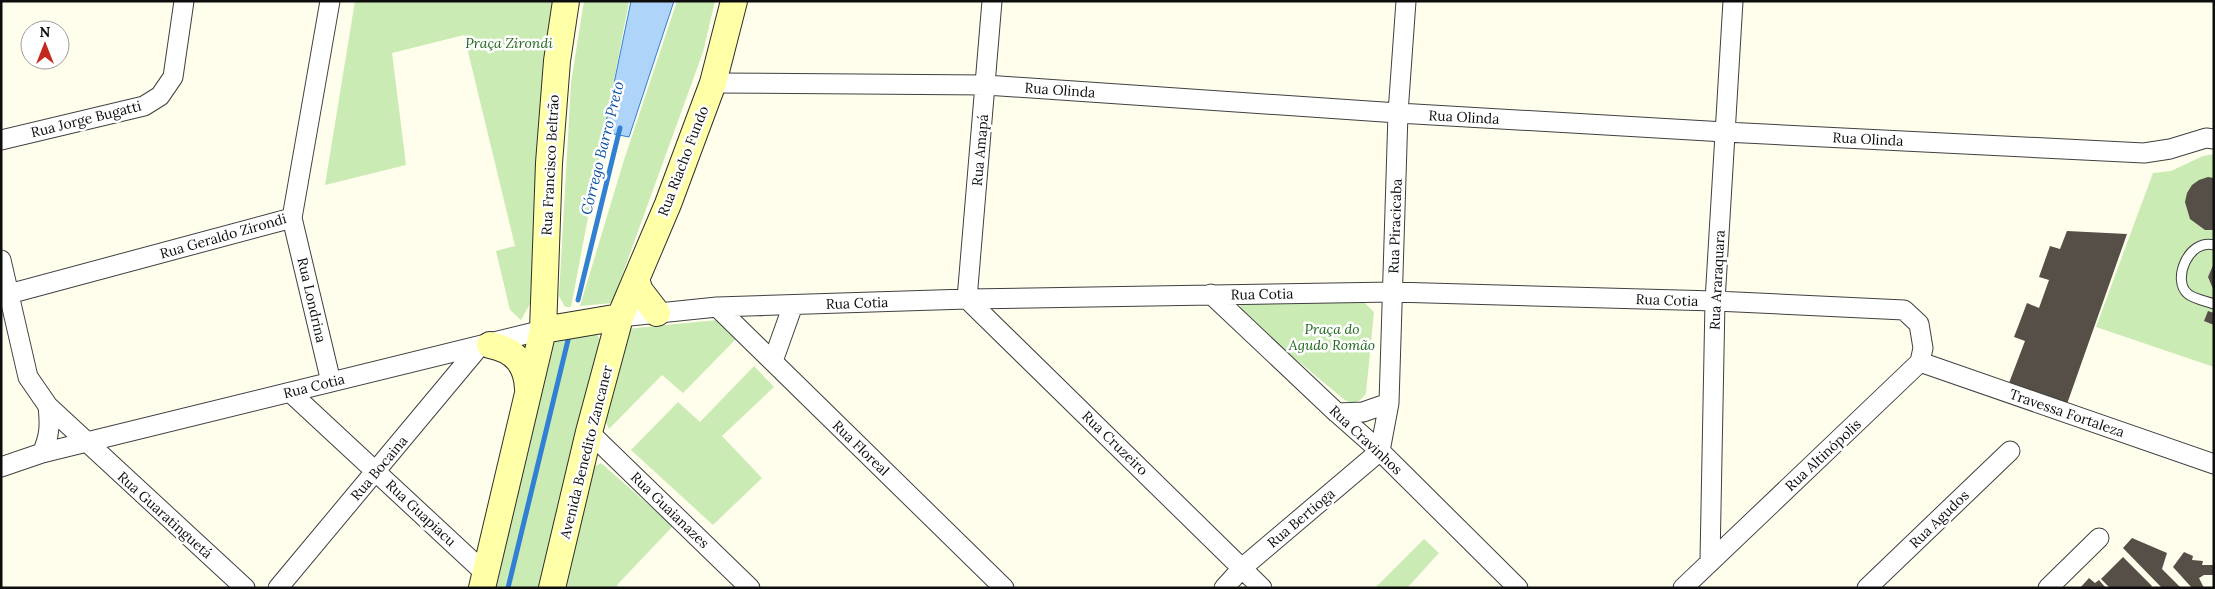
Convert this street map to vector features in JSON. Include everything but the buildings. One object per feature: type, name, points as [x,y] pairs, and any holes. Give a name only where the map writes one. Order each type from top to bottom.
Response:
[{"type":"main road","name":"Rua Francisco Beltrão","points":[[543,330],[549,163],[557,61],[566,1]]},
{"type":"main road","name":"Rua Riacho Fundo","points":[[620,317],[668,204],[712,83],[734,1]]},
{"type":"main road","points":[[636,280],[640,291],[657,313]]},
{"type":"main road","points":[[484,581],[543,330],[620,317]]},
{"type":"main road","name":"Avenida Benedito Zancaner","points":[[552,588],[589,432],[620,317]]},
{"type":"main road","points":[[484,346],[503,347],[518,359],[528,376],[528,389]]},
{"type":"street","name":"Rua Jorge Bugatti","points":[[1,140],[144,106],[160,96],[173,76],[184,1]]},
{"type":"street","name":"Rua Geraldo Zirondi","points":[[5,295],[292,218],[330,1]]},
{"type":"street","name":"Rua Amapá","points":[[967,299],[992,1]]},
{"type":"street","name":"Rua Piracicaba","points":[[1380,451],[1389,403],[1398,113],[1406,1]]},
{"type":"street","name":"Rua Araraquara","points":[[1710,560],[1715,301],[1733,1]]},
{"type":"street","name":"Rua Olinda","points":[[712,83],[986,85],[1398,113],[2144,153],[2170,149],[2206,138],[2214,139]]},
{"type":"street","name":"Rua Londrina","points":[[292,218],[331,382]]},
{"type":"street","points":[[1,260],[5,295],[28,377],[48,406],[85,443]]},
{"type":"street","name":"Rua Cotia","points":[[620,317],[717,307],[1211,294],[1393,292],[1715,301],[1904,310],[1919,324],[1922,348],[1920,362]]},
{"type":"street","name":"Rua Cravinhos","points":[[1211,294],[1336,413],[1380,451],[1518,588]]},
{"type":"street","name":"Rua Cruzeiro","points":[[967,299],[1262,588]]},
{"type":"street","points":[[773,362],[792,305]]},
{"type":"street","name":"Rua Floreal","points":[[717,307],[1004,588]]},
{"type":"street","name":"Rua Cotia","points":[[1,467],[42,453],[543,330]]},
{"type":"street","name":"Rua Bocaina","points":[[278,588],[484,346]]},
{"type":"street","name":"Rua Altinópolis","points":[[1682,588],[1920,362]]},
{"type":"street","name":"Travessa Fortaleza","points":[[1920,362],[2214,464]]},
{"type":"street","name":"Rua Guapiacu","points":[[290,392],[376,472],[484,581]]},
{"type":"street","points":[[1336,413],[1363,412],[1389,403]]},
{"type":"street","points":[[42,453],[48,439],[50,426],[48,406]]},
{"type":"street","name":"Rua Guaianazes","points":[[589,432],[750,588]]},
{"type":"street","name":"Rua Guaratinguetá","points":[[85,443],[246,588]]},
{"type":"street","name":"Rua Bertioga","points":[[1224,588],[1242,568],[1380,451]]},
{"type":"street","name":"Rua Agudos","points":[[1868,588],[2010,451]]},
{"type":"street","points":[[2048,588],[2099,538]]},
{"type":"lane","points":[[2214,245],[2200,245],[2194,249],[2185,263],[2182,272],[2186,292],[2214,304]]},
{"type":"green space","name":"Praça Zirondi","points":[[355,1],[557,1],[537,153],[530,304],[521,320],[510,310],[496,251],[515,246],[464,35],[392,53],[406,165],[325,185]]},
{"type":"green space","points":[[584,1],[629,1],[571,307],[565,307],[559,296],[571,83]]},
{"type":"green space","points":[[677,1],[715,1],[703,52],[612,303],[580,306],[624,160]]},
{"type":"green space","points":[[2214,154],[2214,367],[2096,327],[2153,173],[2171,171],[2203,156]]},
{"type":"green space","name":"Praça do Agudo Romão","points":[[1360,298],[1374,312],[1366,393],[1360,400],[1355,402],[1346,401],[1242,314],[1240,305],[1246,300]]},
{"type":"green space","points":[[717,320],[737,338],[683,393],[662,375],[609,429],[603,416],[626,329]]},
{"type":"green space","points":[[595,333],[600,339],[545,588],[496,588],[534,405],[550,347],[560,336]]},
{"type":"green space","points":[[754,366],[774,387],[722,436],[762,478],[713,525],[631,450],[678,402],[700,422]]},
{"type":"green space","points":[[601,463],[673,526],[617,585],[618,588],[565,588],[589,470]]},
{"type":"green space","points":[[1424,539],[1439,553],[1407,588],[1375,588]]},
{"type":"water","points":[[631,1],[674,1],[629,137],[604,132]]},
{"type":"waterway","name":"Córrego Barro Preto","points":[[578,300],[620,128]]},
{"type":"waterway","name":"Córrego Barro Preto","points":[[508,588],[569,336]]}]
